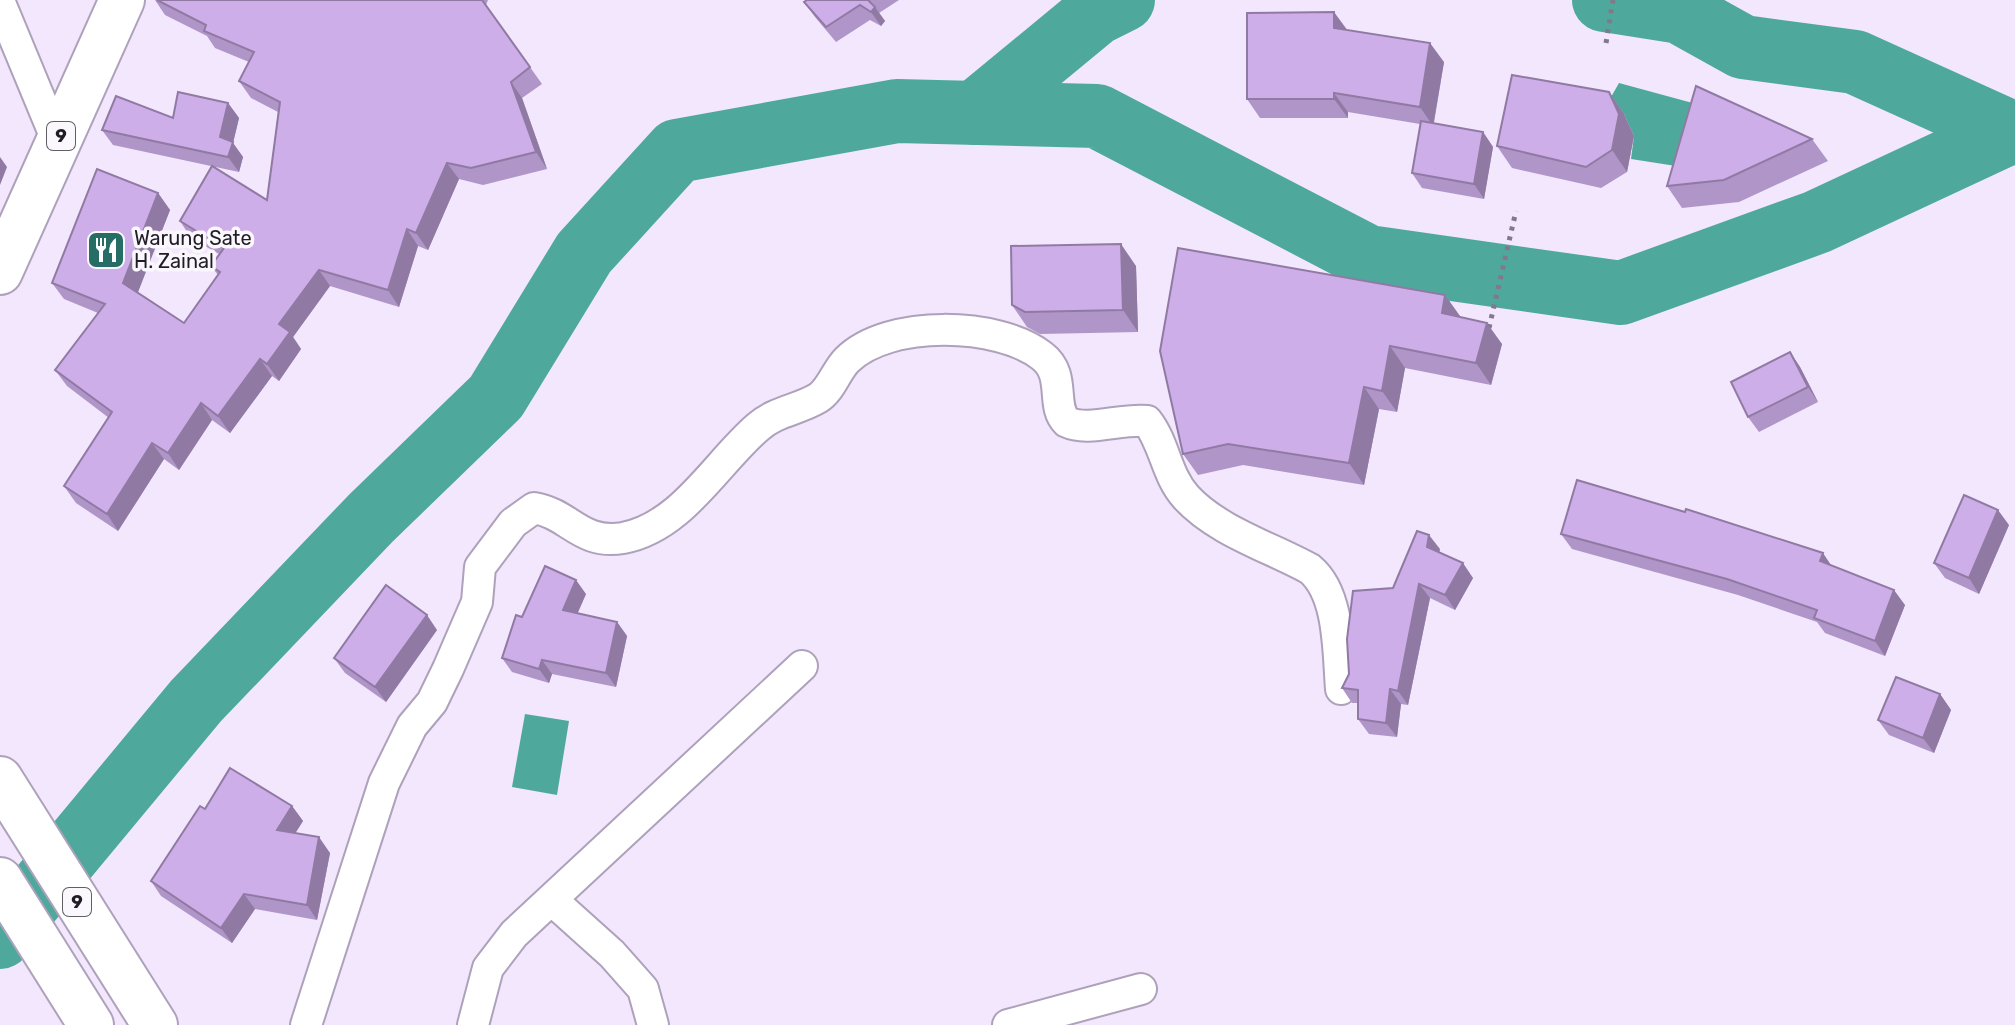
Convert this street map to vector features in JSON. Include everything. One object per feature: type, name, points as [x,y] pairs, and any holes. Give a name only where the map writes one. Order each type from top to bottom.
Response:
[{"type":"highway","name":"9","points":[[0,272],[122,0]]},
{"type":"highway","name":"9","points":[[0,779],[155,1025]]},
{"type":"highway","points":[[0,880],[91,1025]]},
{"type":"street","points":[[0,3],[58,143]]},
{"type":"street","points":[[306,1025],[384,783],[412,726],[432,702],[448,669],[477,602],[480,567],[513,523],[534,508],[555,513],[569,527],[589,537],[624,537],[641,532],[683,505],[758,427],[784,410],[821,396],[847,360],[866,347],[896,335],[932,329],[997,337],[1025,345],[1044,357],[1056,376],[1060,411],[1067,422],[1078,425],[1128,419],[1147,421],[1157,434],[1170,473],[1186,497],[1211,518],[1310,569],[1321,578],[1336,631],[1341,689]]},
{"type":"street","points":[[473,1025],[488,968],[514,934],[553,901],[802,666]]},
{"type":"street","points":[[553,901],[612,954],[643,989],[653,1025]]},
{"type":"street","points":[[1008,1025],[1141,989]]},
{"type":"path","points":[[1606,43],[1613,0]]},
{"type":"path","points":[[1489,328],[1516,211]]},
{"type":"shaded area","points":[[1619,83],[1711,108],[1676,166],[1631,159],[1634,136],[1624,114],[1603,111]]},
{"type":"shaded area","points":[[525,714],[569,721],[557,795],[512,787]]},
{"type":"building","points":[[157,0],[482,0],[530,67],[511,82],[536,152],[471,168],[447,163],[416,233],[407,229],[388,290],[319,270],[279,324],[290,332],[267,364],[260,359],[218,416],[201,403],[168,453],[152,443],[107,514],[64,486],[112,412],[55,370],[105,304],[52,283],[97,169],[158,193],[123,283],[184,323],[220,272],[211,266],[224,248],[180,221],[212,166],[267,200],[280,102],[239,81],[254,52],[204,31],[206,25]]},
{"type":"building","points":[[868,0],[875,7],[871,12],[860,5],[826,27],[804,2]]},
{"type":"building","points":[[1334,12],[1334,28],[1430,43],[1420,107],[1334,93],[1334,99],[1247,99],[1247,13]]},
{"type":"building","points":[[1512,75],[1609,92],[1619,114],[1612,150],[1586,167],[1497,146]]},
{"type":"building","points":[[1696,86],[1812,139],[1724,180],[1667,186]]},
{"type":"building","points":[[178,92],[228,103],[220,137],[233,142],[228,157],[102,130],[116,96],[173,118]]},
{"type":"building","points":[[1421,121],[1483,132],[1474,184],[1412,173]]},
{"type":"building","points":[[1121,244],[1123,310],[1025,312],[1012,305],[1011,246]]},
{"type":"building","points":[[1178,248],[1445,295],[1442,313],[1487,323],[1476,363],[1390,346],[1382,391],[1364,387],[1349,463],[1228,444],[1183,454],[1160,351]]},
{"type":"building","points":[[1790,352],[1808,387],[1748,417],[1731,382]]},
{"type":"building","points":[[1577,480],[1685,512],[1686,509],[1823,553],[1820,561],[1894,590],[1875,641],[1814,618],[1817,610],[1727,579],[1561,534]]},
{"type":"building","points":[[1964,495],[1998,510],[1969,578],[1934,563]]},
{"type":"building","points":[[1417,531],[1429,535],[1427,547],[1463,563],[1445,595],[1419,584],[1398,691],[1390,689],[1386,723],[1358,719],[1358,690],[1342,688],[1349,674],[1347,639],[1353,591],[1393,588]]},
{"type":"building","points":[[545,566],[576,580],[563,610],[617,622],[606,673],[542,660],[539,669],[502,658],[516,615],[522,617]]},
{"type":"building","points":[[386,585],[427,615],[375,687],[334,658]]},
{"type":"building","points":[[1896,677],[1940,694],[1923,738],[1878,720]]},
{"type":"building","points":[[230,768],[292,806],[277,830],[319,837],[307,905],[244,894],[221,928],[151,881],[200,806],[205,809]]},
{"type":"waterway","points":[[975,113],[1095,14],[1123,0]]},
{"type":"waterway","points":[[1604,0],[1680,12],[1743,47],[1855,62],[2010,132]]},
{"type":"waterway","points":[[0,937],[196,701],[371,518],[496,397],[584,253],[677,151],[897,111],[1097,116],[1368,257],[1621,293],[1817,222],[2010,132]]},
{"type":"waterway","points":[[2010,132],[2015,128]]},
{"type":"place","name":"Warung Sate H. Zainal","points":[[106,250]]}]
